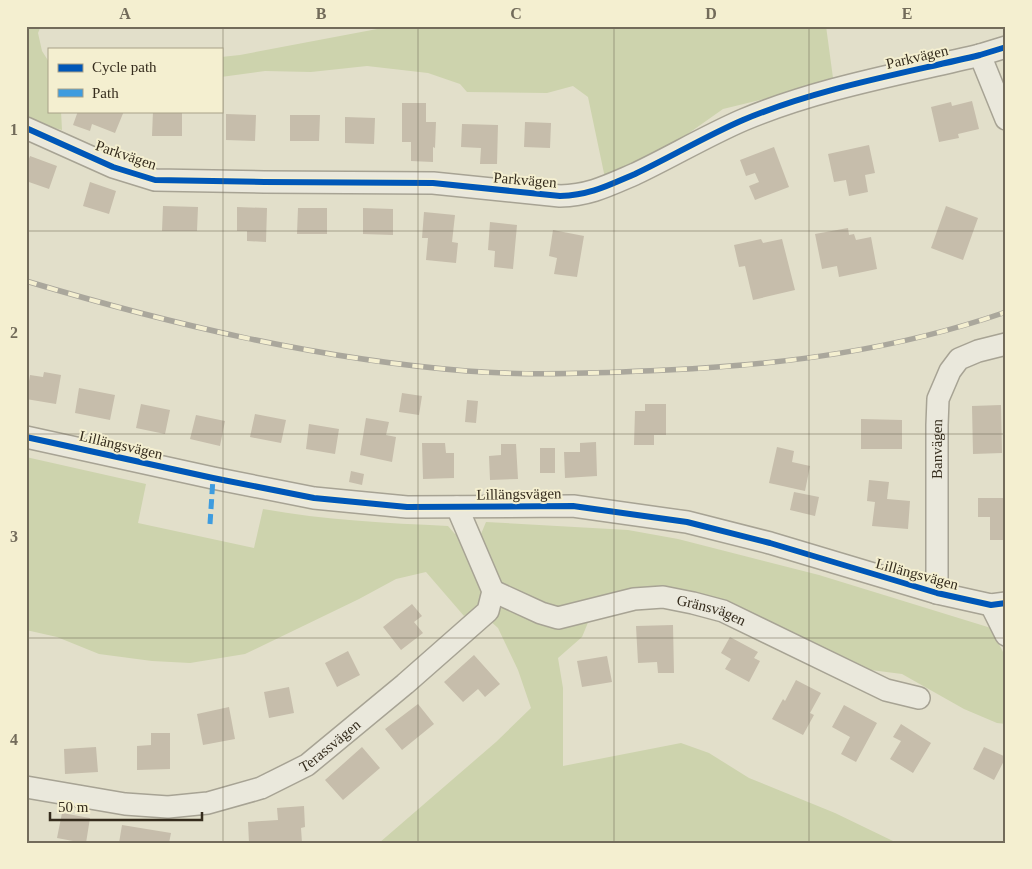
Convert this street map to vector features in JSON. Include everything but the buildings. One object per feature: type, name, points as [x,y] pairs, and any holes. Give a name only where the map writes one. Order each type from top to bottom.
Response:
[{"type":"street","name":"Parkvägen","points":[[26,128],[113,167],[155,180],[434,184],[560,196],[579,195],[595,192],[671,157],[742,121],[798,100],[1006,47]]},
{"type":"street","points":[[980,55],[1006,119]]},
{"type":"street","name":"Banvägen","points":[[938,593],[938,399],[950,371],[959,359],[978,351],[1006,344]]},
{"type":"street","name":"Lillängsvägen","points":[[26,437],[314,498],[407,506],[573,506],[687,522],[770,543],[938,593],[999,604]]},
{"type":"street","points":[[457,507],[493,591]]},
{"type":"street","name":"Gränsvägen","points":[[493,591],[541,613],[558,618],[634,599],[663,598],[692,602],[723,611],[886,690],[919,698]]},
{"type":"street","name":"Terassvägen","points":[[26,787],[125,804],[168,807],[208,803],[261,788],[307,765],[405,684],[488,611],[493,591]]},
{"type":"street","points":[[999,604],[1006,635]]},
{"type":"green space","points":[[26,26],[41,26],[38,33],[42,51],[48,60],[48,112],[61,112],[62,130],[26,120]]},
{"type":"green space","points":[[393,26],[826,26],[833,78],[801,90],[723,109],[689,133],[654,162],[605,178],[588,97],[573,86],[547,93],[467,92],[460,84],[428,73],[367,66],[311,72],[265,71],[222,77],[222,57]]},
{"type":"green space","points":[[26,457],[146,484],[138,523],[254,548],[263,509],[332,518],[448,526],[455,534],[481,534],[486,522],[628,530],[678,539],[819,575],[991,628],[1006,658],[1006,724],[997,723],[964,709],[902,674],[871,670],[693,593],[648,587],[599,596],[582,637],[558,658],[563,688],[563,766],[681,743],[709,753],[749,778],[835,813],[893,841],[919,843],[379,843],[496,742],[531,708],[518,670],[498,628],[475,607],[472,612],[464,616],[426,572],[396,579],[245,654],[190,663],[152,661],[99,654],[57,637],[26,630]]},
{"type":"railway","points":[[26,281],[135,312],[244,338],[300,349],[355,358],[467,371],[542,374],[710,368],[796,359],[881,346],[965,325],[1006,312]]},
{"type":"marked path","points":[[210,524],[213,478]]},
{"type":"cycle path","points":[[26,128],[113,167],[155,180],[433,183],[560,196],[590,192],[616,182],[729,126],[801,99],[1006,47]]},
{"type":"cycle path","points":[[26,437],[314,498],[407,507],[573,506],[687,522],[770,543],[937,593],[991,605],[1006,603]]}]
